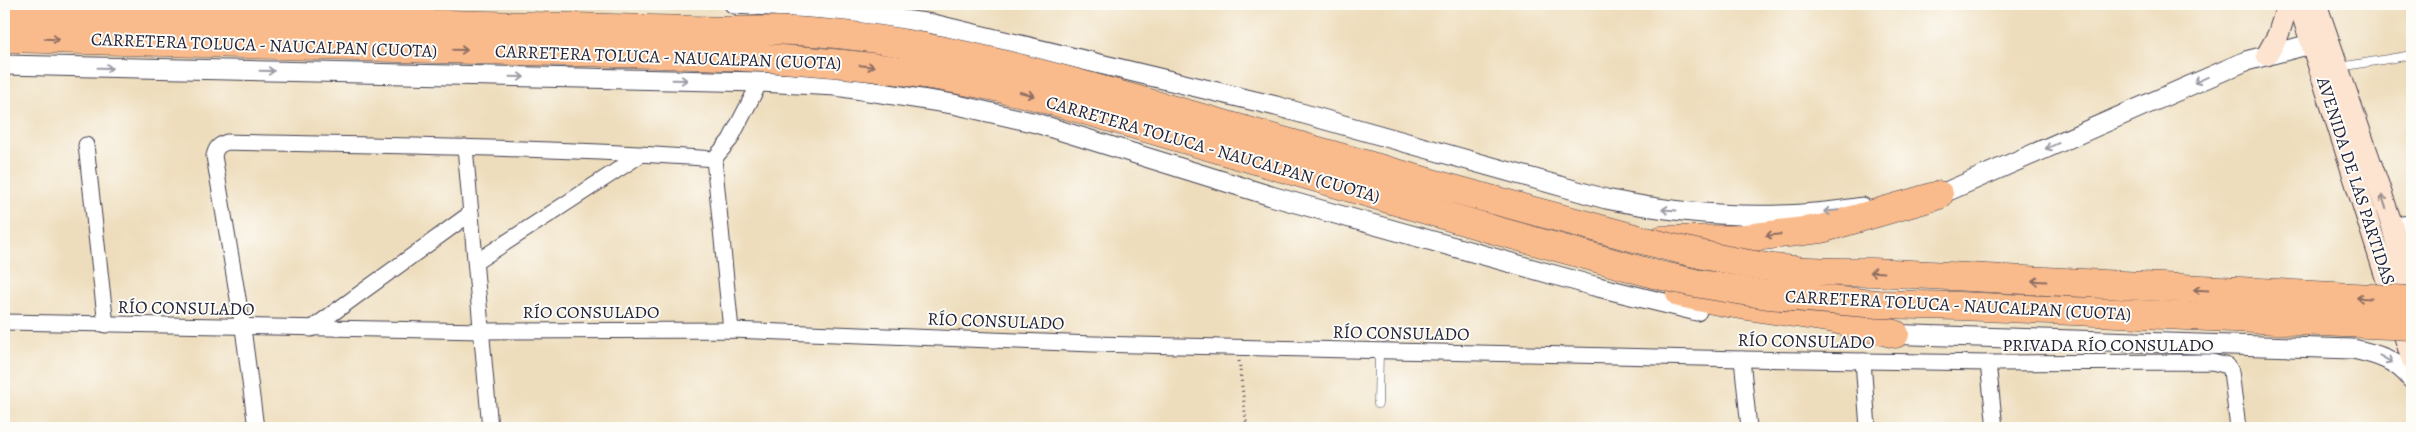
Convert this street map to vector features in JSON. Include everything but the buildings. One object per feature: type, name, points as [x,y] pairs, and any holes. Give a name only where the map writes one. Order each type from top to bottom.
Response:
[{"type":"highway","name":"CARRETERA TOLUCA - NAUCALPAN (CUOTA)","points":[[4,13],[713,30],[768,29],[893,42],[977,57],[1042,73],[1539,213],[1692,254],[1761,267],[1824,272],[1872,272],[2412,300]]},
{"type":"highway","name":"CARRETERA TOLUCA - NAUCALPAN (CUOTA)","points":[[4,38],[752,56],[900,69],[982,84],[1046,99],[1198,142],[1284,170],[1608,262],[1695,283],[1818,300],[2407,326]]},
{"type":"highway","points":[[1649,241],[1738,238],[1820,230],[1939,195]]},
{"type":"highway","points":[[1608,262],[1661,288],[1728,303],[1834,319],[1895,334]]},
{"type":"main road","points":[[2267,55],[2278,35],[2288,4]]},
{"type":"main road","name":"AVENIDA DE LAS PARTIDAS","points":[[2299,4],[2320,42],[2339,67],[2400,228],[2412,300]]},
{"type":"main road","name":"AVENIDA DE LAS PARTIDAS","points":[[2316,4],[2320,42],[2407,326],[2412,359]]},
{"type":"street","points":[[734,4],[820,9],[934,24],[1266,103],[1606,200],[1650,208],[1728,214],[1785,215],[1854,208],[1939,195],[2246,61],[2320,42]]},
{"type":"street","points":[[4,66],[760,82],[836,86],[953,104],[1036,123],[1271,196],[1594,286],[1696,310],[1763,322],[1862,333],[2353,349],[2381,355],[2401,368],[2412,380]]},
{"type":"street","points":[[731,330],[714,159],[730,140],[760,82]]},
{"type":"street","points":[[256,428],[243,328],[214,156],[220,144],[226,142],[465,147],[642,154],[714,159]]},
{"type":"street","points":[[86,144],[106,325]]},
{"type":"street","points":[[465,147],[483,331],[490,428]]},
{"type":"street","points":[[476,262],[642,154]]},
{"type":"street","points":[[311,329],[471,213]]},
{"type":"street","points":[[2400,228],[2412,253]]},
{"type":"street","name":"RÍO CONSULADO","points":[[4,322],[243,328],[483,331],[731,330],[1238,348],[1988,363]]},
{"type":"street","points":[[2353,349],[2407,326]]},
{"type":"street","points":[[1742,359],[1749,428]]},
{"type":"street","points":[[1863,361],[1868,428]]},
{"type":"street","name":"PRIVADA RÍO CONSULADO","points":[[1988,363],[2212,362],[2228,366],[2232,371],[2238,428]]},
{"type":"street","points":[[1988,363],[1994,428]]},
{"type":"lane","points":[[2339,67],[2412,55]]},
{"type":"lane","points":[[1378,404],[1379,351]]},
{"type":"path","points":[[1238,348],[1247,428]]}]
